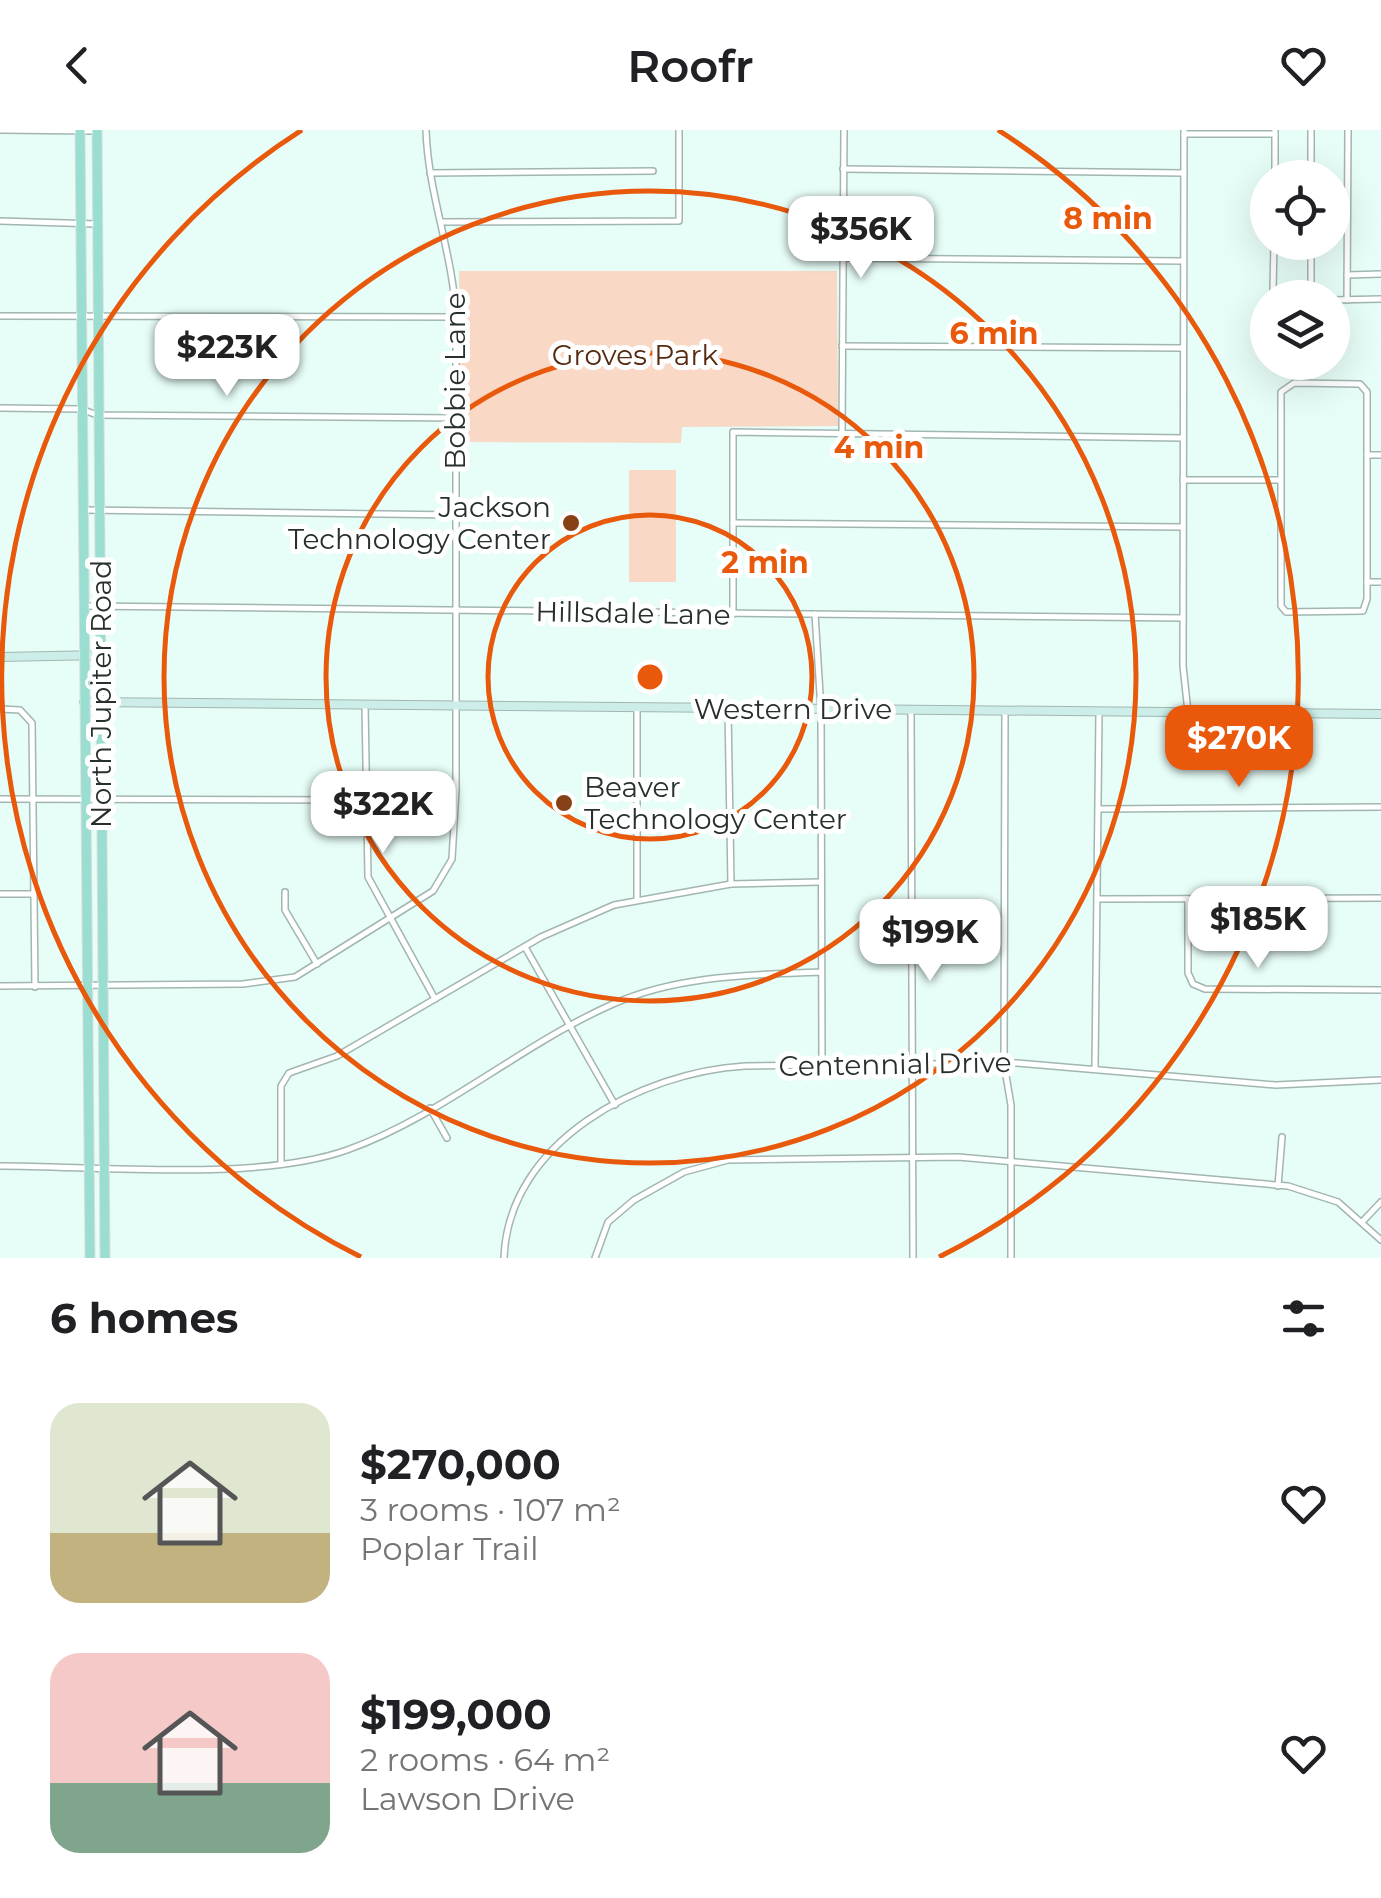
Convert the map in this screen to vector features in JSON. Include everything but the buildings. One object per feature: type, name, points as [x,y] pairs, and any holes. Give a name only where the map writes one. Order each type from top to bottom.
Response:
[{"type":"main road","name":"North Jupiter Road","points":[[80,130],[90,1258]]},
{"type":"main road","name":"North Jupiter Road","points":[[97,130],[105,1258]]},
{"type":"street","points":[[0,130],[97,130]]},
{"type":"street","name":"Bobbie Lane","points":[[0,986],[87,988],[264,982],[295,976],[433,891],[452,859],[456,317],[454,277],[430,173],[426,130]]},
{"type":"street","points":[[442,222],[679,220],[679,130]]},
{"type":"street","points":[[842,432],[844,130]]},
{"type":"street","points":[[1311,160],[1312,130]]},
{"type":"street","points":[[1347,280],[1348,130]]},
{"type":"street","points":[[1188,714],[1182,618],[1184,132],[1275,132],[1274,160]]},
{"type":"street","points":[[843,169],[1184,174]]},
{"type":"street","points":[[430,173],[653,172]]},
{"type":"street","points":[[0,221],[97,224]]},
{"type":"street","points":[[844,258],[1183,260]]},
{"type":"street","points":[[1347,275],[1381,274]]},
{"type":"street","points":[[1350,300],[1381,299]]},
{"type":"street","points":[[0,316],[456,317]]},
{"type":"street","points":[[842,346],[1183,348]]},
{"type":"street","points":[[1294,383],[1365,387],[1367,582],[1363,611],[1283,612],[1281,480],[1281,392],[1294,383]]},
{"type":"street","points":[[0,408],[81,408],[97,415],[456,418]]},
{"type":"street","points":[[733,614],[733,432],[1183,438]]},
{"type":"street","points":[[1367,455],[1381,455]]},
{"type":"street","points":[[1182,480],[1281,480]]},
{"type":"street","points":[[84,510],[455,515]]},
{"type":"street","points":[[733,524],[1183,527]]},
{"type":"street","points":[[1367,582],[1381,582]]},
{"type":"street","name":"Hillsdale Lane","points":[[84,606],[1182,618]]},
{"type":"street","points":[[815,614],[820,710],[822,1064]]},
{"type":"street","points":[[0,657],[103,654]]},
{"type":"street","name":"Western Drive","points":[[84,702],[1381,714]]},
{"type":"street","points":[[365,704],[368,877],[435,999]]},
{"type":"street","points":[[637,708],[637,898]]},
{"type":"street","points":[[0,709],[20,710],[32,723],[34,987]]},
{"type":"street","points":[[728,710],[730,884]]},
{"type":"street","points":[[910,710],[913,1258]]},
{"type":"street","points":[[1005,710],[1004,1064],[1012,1161],[1011,1258]]},
{"type":"street","points":[[1096,1068],[1098,710]]},
{"type":"street","points":[[0,799],[364,800]]},
{"type":"street","points":[[1098,809],[1381,807]]},
{"type":"street","points":[[281,1164],[282,1086],[289,1072],[337,1056],[525,946],[581,917],[637,898],[730,884],[820,882]]},
{"type":"street","points":[[284,892],[285,910],[317,964]]},
{"type":"street","points":[[0,894],[34,894]]},
{"type":"street","points":[[1098,899],[1381,898]]},
{"type":"street","points":[[1188,899],[1188,974],[1192,984],[1220,989],[1381,990]]},
{"type":"street","points":[[525,946],[615,1105]]},
{"type":"street","points":[[0,1166],[281,1164],[346,1150],[430,1108],[570,1026],[621,1001],[679,983],[725,976],[821,972]]},
{"type":"street","name":"Centennial Drive","points":[[504,1258],[516,1204],[526,1182],[555,1147],[615,1105],[649,1087],[702,1071],[822,1064],[1004,1064],[1096,1068],[1276,1085],[1381,1080]]},
{"type":"street","points":[[430,1108],[448,1138]]},
{"type":"street","points":[[1278,1186],[1282,1137]]},
{"type":"street","points":[[595,1258],[608,1222],[634,1200],[704,1164],[766,1158],[912,1156],[1012,1161],[1278,1186],[1312,1191],[1364,1221],[1381,1240]]},
{"type":"street","points":[[1364,1221],[1381,1202]]},
{"type":"green space","name":"Groves Park","points":[[459,271],[837,271],[838,426],[682,427],[681,443],[461,442]]},
{"type":"green space","points":[[629,470],[676,470],[676,582],[629,582]]},
{"type":"place","name":"Jackson Technology Center","points":[[571,523]]},
{"type":"place","name":"Beaver Technology Center","points":[[564,803]]}]
